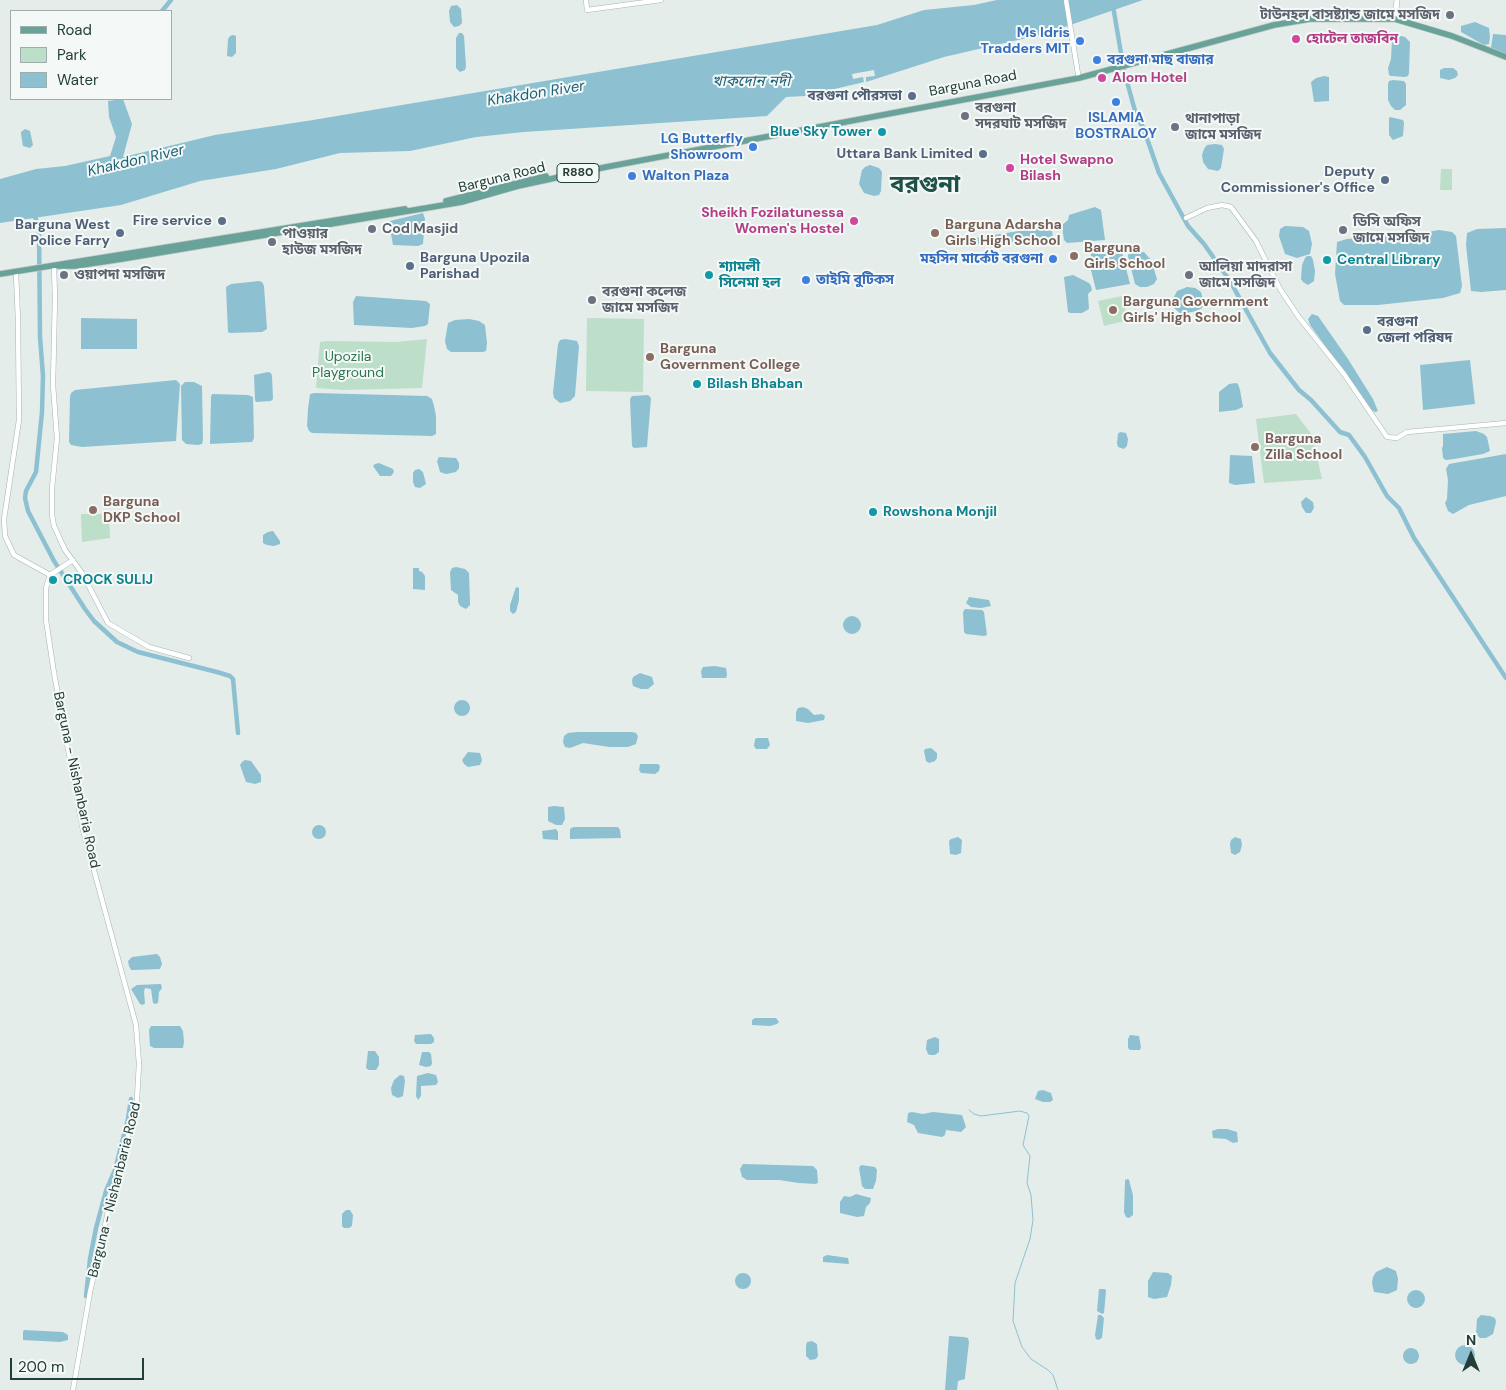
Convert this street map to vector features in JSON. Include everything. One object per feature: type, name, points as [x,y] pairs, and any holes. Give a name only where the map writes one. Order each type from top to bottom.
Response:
[{"type":"main road","points":[[1395,19],[1397,0]]},
{"type":"main road","name":"Barguna Road","points":[[56,266],[75,266],[122,259],[462,202],[518,186],[606,167],[1097,73],[1286,23],[1325,18],[1395,19],[1452,36],[1506,57]]},
{"type":"main road","name":"Barguna Road","points":[[0,274],[18,273],[94,258],[441,202],[534,178],[1078,74],[1097,73]]},
{"type":"street","points":[[586,0],[587,10],[661,0]]},
{"type":"street","points":[[1066,0],[1078,74]]},
{"type":"street","points":[[1186,218],[1207,208],[1222,205],[1231,206],[1256,241],[1280,289],[1344,374],[1387,437],[1397,438],[1407,432],[1506,423]]},
{"type":"street","points":[[56,266],[53,385],[57,438],[52,488],[52,515],[57,533],[67,554],[88,584],[108,623],[149,647],[189,658]]},
{"type":"street","points":[[18,273],[19,420],[4,519],[5,536],[14,555],[50,575],[73,560]]},
{"type":"street","name":"Barguna - Nishanbaria Road","points":[[50,575],[46,588],[46,620],[54,673],[83,830],[136,1025],[139,1064],[135,1110],[110,1203],[90,1292],[72,1390]]},
{"type":"green space","points":[[1441,169],[1452,169],[1452,190],[1440,190]]},
{"type":"green space","points":[[1122,296],[1128,320],[1104,326],[1098,301]]},
{"type":"green space","points":[[587,318],[644,319],[643,392],[586,391]]},
{"type":"green space","name":"Upozila Playground","points":[[427,339],[422,388],[343,390],[316,388],[320,342],[396,342]]},
{"type":"green space","points":[[1296,414],[1312,435],[1322,479],[1264,483],[1256,419]]},
{"type":"green space","points":[[81,514],[109,514],[110,538],[82,542]]},
{"type":"water","name":"খাকদোন নদী","points":[[997,0],[1143,0],[1044,34],[944,57],[866,82],[866,77],[875,76],[874,70],[852,74],[853,79],[863,77],[864,82],[805,96],[786,97],[767,116],[524,132],[476,137],[410,151],[340,153],[276,169],[200,181],[121,205],[0,223],[0,179],[36,169],[65,166],[110,156],[116,137],[109,117],[108,101],[123,100],[132,124],[123,157],[215,135],[877,25],[924,10],[974,5]]},
{"type":"water","points":[[457,5],[461,9],[462,23],[454,27],[450,22],[449,11],[451,6]]},
{"type":"water","points":[[1475,22],[1489,28],[1489,44],[1484,45],[1461,32],[1461,26]]},
{"type":"water","points":[[459,33],[462,33],[464,36],[466,66],[465,70],[460,72],[456,68],[456,38]]},
{"type":"water","points":[[1493,34],[1506,35],[1506,54],[1491,48]]},
{"type":"water","points":[[233,35],[236,36],[236,53],[232,57],[227,56],[228,39]]},
{"type":"water","points":[[1401,36],[1410,42],[1409,73],[1405,77],[1391,76],[1389,75],[1388,68],[1391,59],[1392,39]]},
{"type":"water","points":[[1453,68],[1457,71],[1458,75],[1449,80],[1440,78],[1440,70]]},
{"type":"water","points":[[1329,77],[1329,101],[1314,102],[1311,82],[1316,78]]},
{"type":"water","points":[[1389,81],[1404,81],[1406,84],[1406,105],[1400,110],[1395,110],[1388,100],[1388,84]]},
{"type":"water","points":[[1390,117],[1403,120],[1404,123],[1403,136],[1393,140],[1389,135]]},
{"type":"water","points":[[25,129],[30,131],[33,145],[30,148],[23,146],[21,132]]},
{"type":"water","points":[[1207,145],[1222,145],[1224,149],[1221,168],[1218,171],[1208,169],[1203,162],[1202,155]]},
{"type":"water","points":[[870,165],[879,168],[882,172],[879,195],[874,196],[864,193],[859,184],[862,170]]},
{"type":"water","points":[[1095,207],[1101,210],[1105,240],[1067,243],[1064,240],[1062,225],[1068,220],[1069,215]]},
{"type":"water","points":[[423,213],[425,219],[424,226],[421,228],[424,231],[423,244],[418,246],[393,245],[392,229],[389,227],[390,221]]},
{"type":"water","points":[[1050,226],[1053,241],[971,244],[966,242],[969,239]]},
{"type":"water","points":[[1285,226],[1303,227],[1309,231],[1312,244],[1310,254],[1297,258],[1285,254],[1279,236],[1280,229]]},
{"type":"water","points":[[1506,228],[1506,290],[1471,291],[1466,245],[1467,233],[1477,229]]},
{"type":"water","points":[[1439,230],[1452,232],[1456,236],[1462,286],[1460,293],[1443,298],[1378,305],[1344,305],[1340,301],[1335,274],[1337,242],[1347,239],[1416,234]]},
{"type":"water","points":[[1120,244],[1130,284],[1096,290],[1091,270],[1091,249]]},
{"type":"water","points":[[1129,252],[1144,252],[1151,260],[1157,279],[1154,284],[1140,287],[1135,284],[1128,256]]},
{"type":"water","points":[[1307,256],[1311,256],[1315,271],[1314,281],[1308,285],[1301,279],[1302,265]]},
{"type":"water","points":[[1073,275],[1089,283],[1092,290],[1088,294],[1089,309],[1082,313],[1068,312],[1064,277]]},
{"type":"water","points":[[259,281],[264,286],[267,329],[262,332],[228,332],[226,287],[231,284]]},
{"type":"water","points":[[1187,287],[1195,288],[1201,292],[1204,303],[1202,308],[1197,311],[1181,314],[1174,308],[1173,299],[1177,291]]},
{"type":"water","points":[[356,296],[426,301],[430,304],[428,324],[412,328],[354,325],[353,302]]},
{"type":"water","points":[[1312,314],[1318,316],[1348,359],[1373,399],[1378,411],[1372,410],[1310,325],[1308,319]]},
{"type":"water","points":[[81,318],[137,319],[137,349],[81,349]]},
{"type":"water","points":[[469,319],[479,321],[485,325],[486,351],[451,352],[447,349],[445,341],[448,323],[455,320]]},
{"type":"water","points":[[560,340],[577,341],[579,346],[575,396],[570,401],[560,403],[554,398],[553,393],[558,344]]},
{"type":"water","points":[[1470,360],[1475,404],[1423,410],[1420,365]]},
{"type":"water","points":[[268,372],[272,376],[273,399],[271,401],[256,402],[254,375]]},
{"type":"water","points":[[176,380],[180,384],[176,441],[82,447],[71,445],[69,442],[70,397],[71,393],[75,390]]},
{"type":"water","points":[[185,382],[194,382],[202,386],[203,440],[202,444],[198,445],[186,444],[182,440],[181,386]]},
{"type":"water","points":[[1236,383],[1240,390],[1243,407],[1236,410],[1219,412],[1219,392],[1229,384]]},
{"type":"water","points":[[212,394],[248,395],[253,397],[254,438],[252,442],[210,444]]},
{"type":"water","points":[[310,394],[427,396],[432,399],[434,406],[436,434],[432,436],[312,433],[307,426],[308,409]]},
{"type":"water","points":[[648,395],[651,398],[647,447],[634,448],[632,446],[630,399],[632,396]]},
{"type":"water","points":[[1476,431],[1487,437],[1490,451],[1454,459],[1446,460],[1443,458],[1443,434]]},
{"type":"water","points":[[1120,432],[1126,433],[1128,439],[1127,446],[1124,449],[1118,447],[1117,443]]},
{"type":"water","points":[[1506,454],[1506,496],[1469,505],[1453,514],[1448,511],[1445,503],[1448,480],[1446,469],[1449,464]]},
{"type":"water","points":[[1230,455],[1252,456],[1255,483],[1235,485],[1229,483]]},
{"type":"water","points":[[439,457],[456,458],[459,468],[456,472],[446,474],[440,472],[437,461]]},
{"type":"water","points":[[379,463],[393,469],[394,472],[391,476],[380,476],[373,466]]},
{"type":"water","points":[[419,469],[423,472],[426,484],[420,488],[415,487],[413,482],[413,473]]},
{"type":"water","points":[[1306,497],[1313,502],[1314,508],[1311,513],[1306,513],[1302,507],[1301,502]]},
{"type":"water","points":[[273,531],[280,544],[274,546],[263,543],[263,535]]},
{"type":"water","points":[[413,568],[419,568],[419,571],[425,576],[425,590],[413,589]]},
{"type":"water","points":[[452,568],[465,569],[469,573],[470,605],[466,609],[460,606],[458,595],[451,590],[450,572]]},
{"type":"water","points":[[516,587],[519,588],[519,600],[516,612],[513,614],[510,611],[510,605]]},
{"type":"water","points":[[969,597],[989,600],[991,606],[971,607],[966,603]]},
{"type":"water","points":[[965,609],[982,610],[984,612],[987,635],[966,634],[964,632],[963,612]]},
{"type":"water","points":[[852,616],[858,619],[861,625],[858,631],[852,634],[846,631],[843,625],[846,619]]},
{"type":"water","points":[[715,666],[726,668],[726,678],[702,678],[701,671],[703,667]]},
{"type":"water","points":[[640,673],[652,677],[654,684],[648,689],[633,686],[633,677]]},
{"type":"water","points":[[459,700],[465,700],[470,705],[468,714],[459,716],[454,711],[454,705]]},
{"type":"water","points":[[803,707],[814,715],[822,714],[825,716],[824,720],[808,723],[796,721],[798,708]]},
{"type":"water","points":[[632,732],[638,736],[636,744],[628,747],[609,747],[583,743],[570,748],[565,747],[563,742],[564,736],[568,733]]},
{"type":"water","points":[[768,738],[770,745],[767,749],[756,749],[754,746],[755,739]]},
{"type":"water","points":[[931,748],[937,753],[937,758],[929,763],[926,761],[924,751]]},
{"type":"water","points":[[468,752],[480,753],[482,760],[480,765],[468,767],[464,764],[462,760]]},
{"type":"water","points":[[245,760],[251,761],[261,775],[261,782],[255,784],[246,782],[240,765]]},
{"type":"water","points":[[640,764],[658,764],[660,766],[659,771],[655,774],[641,773],[639,770]]},
{"type":"water","points":[[548,807],[564,807],[565,819],[562,825],[556,825],[548,821]]},
{"type":"water","points":[[316,825],[322,825],[326,832],[322,839],[316,839],[312,835],[312,829]]},
{"type":"water","points":[[573,827],[618,827],[621,838],[570,839],[570,829]]},
{"type":"water","points":[[556,829],[558,840],[543,839],[542,831]]},
{"type":"water","points":[[958,837],[962,840],[961,853],[956,855],[950,854],[949,841]]},
{"type":"water","points":[[1235,837],[1241,839],[1242,845],[1240,852],[1235,855],[1231,853],[1230,844],[1231,840]]},
{"type":"water","points":[[157,954],[162,964],[160,969],[131,970],[128,961],[132,957]]},
{"type":"water","points":[[161,984],[162,988],[159,992],[158,1003],[155,1004],[153,1003],[151,989],[145,988],[145,1003],[143,1005],[140,1004],[131,989],[137,985]]},
{"type":"water","points":[[755,1018],[776,1018],[779,1022],[770,1026],[752,1025],[752,1020]]},
{"type":"water","points":[[151,1026],[180,1026],[183,1031],[183,1048],[154,1048],[150,1046],[149,1030]]},
{"type":"water","points":[[431,1034],[434,1042],[431,1044],[416,1044],[414,1041],[415,1035]]},
{"type":"water","points":[[1130,1035],[1139,1036],[1140,1050],[1130,1050],[1128,1048]]},
{"type":"water","points":[[935,1037],[939,1039],[939,1052],[935,1055],[930,1055],[926,1049],[927,1040]]},
{"type":"water","points":[[368,1051],[375,1051],[379,1057],[379,1065],[376,1070],[366,1068]]},
{"type":"water","points":[[422,1052],[429,1052],[431,1054],[431,1066],[419,1065]]},
{"type":"water","points":[[428,1073],[436,1075],[438,1082],[436,1085],[421,1086],[421,1096],[418,1100],[416,1096],[417,1076]]},
{"type":"water","points":[[400,1075],[404,1076],[405,1081],[403,1096],[398,1098],[392,1095],[391,1088],[394,1080]]},
{"type":"water","points":[[1043,1090],[1051,1093],[1053,1100],[1043,1102],[1035,1099],[1038,1091]]},
{"type":"water","points":[[908,1113],[962,1115],[966,1127],[961,1132],[946,1130],[945,1135],[942,1137],[918,1133],[914,1125],[907,1122]]},
{"type":"water","points":[[1218,1129],[1237,1132],[1238,1142],[1233,1143],[1226,1139],[1213,1138],[1212,1131]]},
{"type":"water","points":[[743,1164],[813,1166],[817,1170],[818,1183],[747,1180],[742,1177],[740,1169]]},
{"type":"water","points":[[861,1165],[875,1167],[877,1170],[873,1189],[865,1189],[862,1186],[859,1168]]},
{"type":"water","points":[[1128,1179],[1133,1195],[1133,1215],[1129,1218],[1126,1217],[1124,1212],[1125,1180]]},
{"type":"water","points":[[856,1194],[871,1198],[864,1216],[857,1217],[840,1213],[840,1202],[844,1196],[850,1197]]},
{"type":"water","points":[[346,1210],[350,1210],[353,1215],[352,1226],[349,1228],[342,1226],[342,1214]]},
{"type":"water","points":[[827,1255],[848,1258],[849,1264],[823,1262],[823,1257]]},
{"type":"water","points":[[1387,1267],[1396,1271],[1398,1279],[1397,1290],[1388,1294],[1374,1292],[1373,1277],[1376,1272]]},
{"type":"water","points":[[1153,1272],[1168,1273],[1172,1276],[1167,1297],[1154,1299],[1148,1297],[1148,1281]]},
{"type":"water","points":[[743,1273],[751,1281],[743,1289],[735,1281]]},
{"type":"water","points":[[1099,1289],[1105,1289],[1106,1291],[1104,1313],[1102,1314],[1097,1311]]},
{"type":"water","points":[[1412,1290],[1420,1290],[1425,1295],[1423,1306],[1412,1308],[1407,1303],[1407,1295]]},
{"type":"water","points":[[1098,1315],[1104,1318],[1102,1338],[1098,1340],[1095,1335]]},
{"type":"water","points":[[1481,1315],[1495,1318],[1496,1322],[1493,1334],[1486,1338],[1480,1338],[1476,1334],[1477,1319]]},
{"type":"water","points":[[24,1330],[63,1332],[68,1335],[68,1340],[60,1342],[23,1340]]},
{"type":"water","points":[[949,1336],[968,1338],[969,1342],[965,1379],[958,1381],[957,1390],[945,1390]]},
{"type":"water","points":[[812,1341],[817,1344],[818,1356],[816,1359],[810,1360],[806,1356],[806,1346],[807,1342]]},
{"type":"water","points":[[1465,1345],[1472,1348],[1475,1355],[1472,1362],[1465,1365],[1458,1362],[1455,1355],[1458,1348]]},
{"type":"water","points":[[1411,1348],[1419,1356],[1411,1364],[1403,1356]]},
{"type":"waterway","points":[[163,10],[171,0]]},
{"type":"waterway","points":[[1112,0],[1124,71],[1137,118],[1143,127],[1159,173],[1188,226],[1204,244],[1230,281],[1270,353],[1299,390],[1311,400],[1340,432],[1349,435],[1365,457],[1387,496],[1399,508],[1414,538],[1506,678]]},
{"type":"waterway","points":[[34,213],[39,230],[40,337],[43,376],[42,412],[36,472],[26,491],[25,498],[28,511],[54,561],[85,609],[94,621],[117,642],[138,652],[217,672],[230,676],[233,679],[238,733]]},
{"type":"waterway","points":[[86,1296],[96,1228],[106,1191],[115,1170],[131,1099]]},
{"type":"waterway","points":[[969,1110],[981,1116],[1020,1111],[1027,1113],[1029,1116],[1023,1145],[1030,1156],[1027,1183],[1031,1195],[1033,1220],[1030,1239],[1015,1283],[1013,1321],[1022,1347],[1031,1359],[1053,1375],[1058,1390]]},
{"type":"place","name":"টাউনহল বাসষ্ট্যান্ড জামে মসজিদ","points":[[1450,15]]},
{"type":"place","name":"হোটেল তাজবিন","points":[[1296,39]]},
{"type":"place","name":"Ms Idris Tradders MIT","points":[[1080,41]]},
{"type":"place","name":"বরগুনা মাছ বাজার","points":[[1097,60]]},
{"type":"place","name":"Alom Hotel","points":[[1102,78]]},
{"type":"place","name":"বরগুনা পৌরসভা","points":[[912,96]]},
{"type":"place","name":"ISLAMIA BOSTRALOY","points":[[1116,102]]},
{"type":"place","name":"বরগুনা সদরঘাট মসজিদ","points":[[965,116]]},
{"type":"place","name":"থানাপাড়া জামে মসজিদ","points":[[1175,127]]},
{"type":"place","name":"Blue Sky Tower","points":[[882,132]]},
{"type":"place","name":"LG Butterfly Showroom","points":[[753,147]]},
{"type":"place","name":"Uttara Bank Limited","points":[[983,154]]},
{"type":"place","name":"Hotel Swapno Bilash","points":[[1010,168]]},
{"type":"place","name":"Walton Plaza","points":[[632,176]]},
{"type":"place","name":"Deputy Commissioner's Office","points":[[1385,180]]},
{"type":"place","name":"Fire service","points":[[222,221]]},
{"type":"place","name":"Sheikh Fozilatunessa Women's Hostel","points":[[854,221]]},
{"type":"place","name":"Cod Masjid","points":[[372,229]]},
{"type":"place","name":"ডিসি অফিস জামে মসজিদ","points":[[1343,230]]},
{"type":"place","name":"Barguna West Police Farry","points":[[120,233]]},
{"type":"place","name":"Barguna Adarsha Girls High School","points":[[935,233]]},
{"type":"place","name":"পাওয়ার হাউজ মসজিদ","points":[[272,242]]},
{"type":"place","name":"Barguna Girls School","points":[[1074,256]]},
{"type":"place","name":"মহসিন মার্কেট বরগুনা","points":[[1053,259]]},
{"type":"place","name":"Central Library","points":[[1327,260]]},
{"type":"place","name":"Barguna Upozila Parishad","points":[[410,266]]},
{"type":"place","name":"ওয়াপদা মসজিদ","points":[[64,275]]},
{"type":"place","name":"শ্যামলী সিনেমা হল","points":[[709,275]]},
{"type":"place","name":"আলিয়া মাদরাসা জামে মসজিদ","points":[[1189,275]]},
{"type":"place","name":"তাইমি বুটিকস","points":[[806,280]]},
{"type":"place","name":"বরগুনা কলেজ জামে মসজিদ","points":[[592,300]]},
{"type":"place","name":"Barguna Government Girls' High School","points":[[1113,310]]},
{"type":"place","name":"বরগুনা জেলা পরিষদ","points":[[1367,330]]},
{"type":"place","name":"Barguna Government College","points":[[650,357]]},
{"type":"place","name":"Bilash Bhaban","points":[[697,384]]},
{"type":"place","name":"Barguna Zilla School","points":[[1255,447]]},
{"type":"place","name":"Barguna DKP School","points":[[93,510]]},
{"type":"place","name":"Rowshona Monjil","points":[[873,512]]},
{"type":"place","name":"CROCK SULIJ","points":[[53,580]]},
{"type":"district","name":"বরগুনা","points":[[925,186]]},
{"type":"water label","name":"Khakdon River","points":[[536,94]]},
{"type":"water label","name":"Khakdon River","points":[[136,161]]}]
